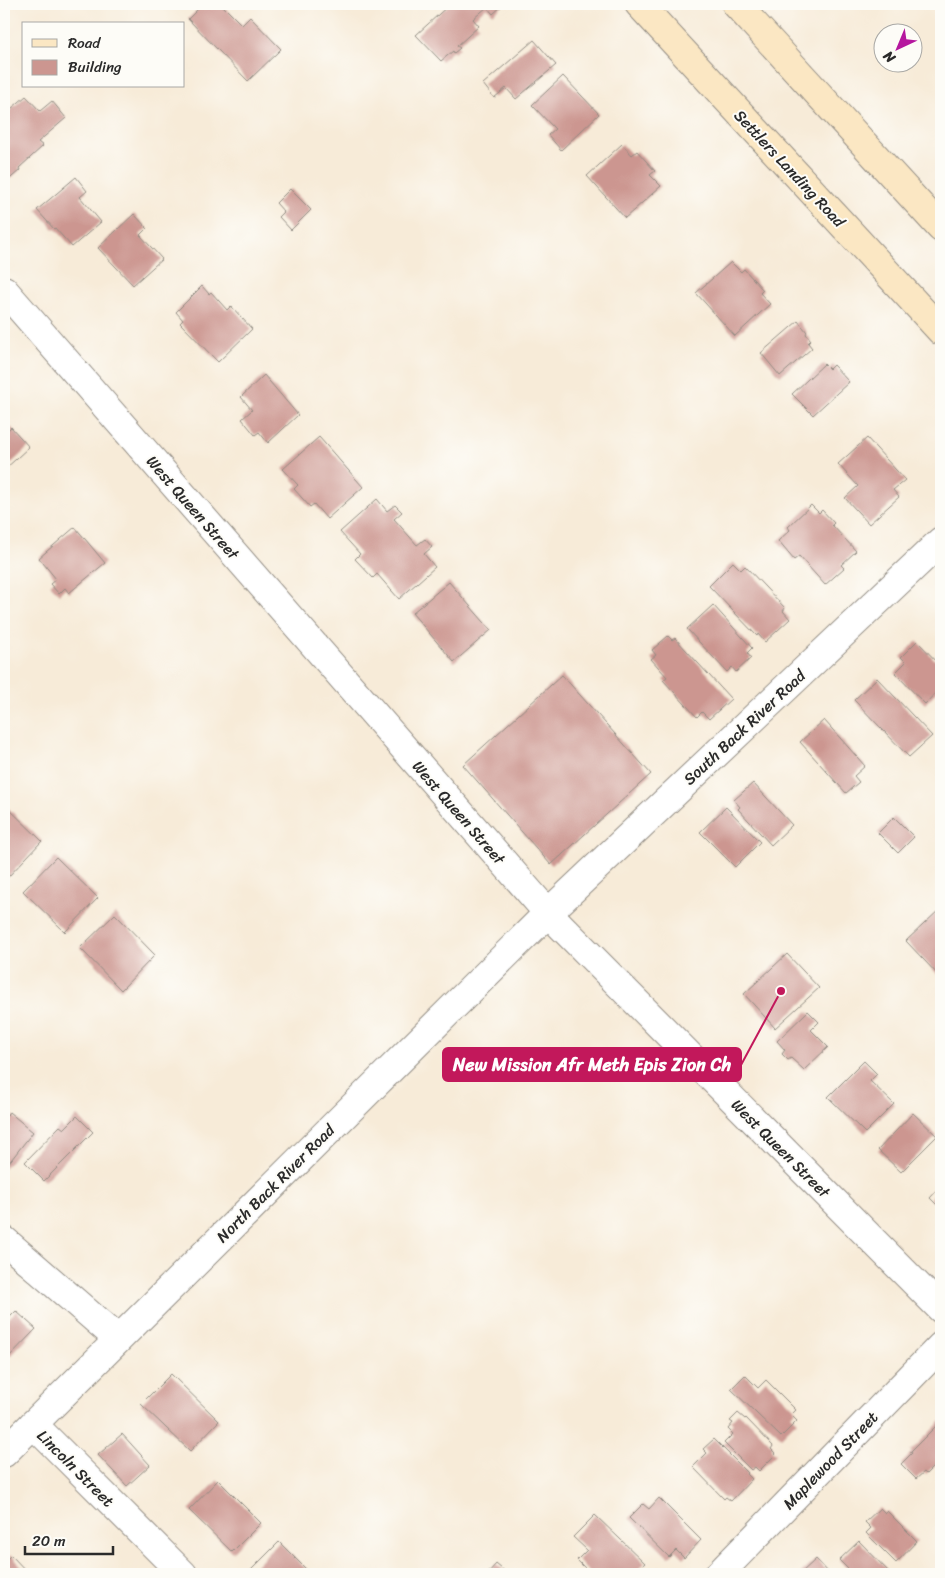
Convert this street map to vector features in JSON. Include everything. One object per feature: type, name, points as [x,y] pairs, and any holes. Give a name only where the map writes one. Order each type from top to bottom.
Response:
[{"type":"main road","name":"Settlers Landing Road","points":[[639,4],[941,331]]},
{"type":"main road","points":[[736,4],[941,228]]},
{"type":"street","name":"West Queen Street","points":[[4,290],[548,913],[941,1309]]},
{"type":"street","name":"South Back River Road","points":[[548,913],[941,541]]},
{"type":"street","name":"North Back River Road","points":[[4,1453],[548,913]]},
{"type":"street","points":[[4,1240],[118,1339]]},
{"type":"street","name":"Maplewood Street","points":[[719,1574],[941,1346]]},
{"type":"street","name":"Lincoln Street","points":[[33,1424],[183,1574]]},
{"type":"building","points":[[203,4],[221,4],[242,25],[250,17],[281,49],[248,81],[188,19]]},
{"type":"building","points":[[450,4],[504,4],[493,14],[487,7],[473,19],[479,26],[457,46],[460,48],[441,61],[416,35]]},
{"type":"building","points":[[534,40],[556,65],[516,99],[506,88],[494,98],[483,84]]},
{"type":"building","points":[[563,76],[599,114],[561,150],[548,135],[555,129],[532,105]]},
{"type":"building","points":[[26,96],[40,111],[52,101],[66,118],[38,142],[43,146],[4,184],[4,115]]},
{"type":"building","points":[[622,144],[632,155],[637,151],[655,171],[650,175],[661,186],[625,218],[587,176]]},
{"type":"building","points":[[76,177],[87,191],[80,197],[101,222],[72,247],[37,210]]},
{"type":"building","points":[[290,189],[311,210],[291,230],[279,217],[284,212],[276,203]]},
{"type":"building","points":[[134,214],[147,228],[140,235],[162,259],[133,285],[98,248]]},
{"type":"building","points":[[731,262],[741,272],[744,269],[763,290],[760,293],[770,304],[735,336],[696,293]]},
{"type":"building","points":[[202,286],[209,294],[211,292],[227,310],[231,306],[252,329],[218,362],[180,323],[183,320],[176,312]]},
{"type":"building","points":[[798,321],[807,332],[806,334],[811,340],[808,343],[812,348],[780,376],[761,353]]},
{"type":"building","points":[[824,364],[829,369],[833,365],[849,382],[813,415],[792,394]]},
{"type":"building","points":[[264,375],[298,415],[268,443],[259,432],[255,435],[242,419],[252,410],[241,397]]},
{"type":"building","points":[[11,427],[29,447],[4,470],[4,434]]},
{"type":"building","points":[[319,437],[363,487],[327,519],[314,504],[310,507],[294,489],[298,485],[283,469]]},
{"type":"building","points":[[867,438],[905,480],[893,490],[899,497],[869,524],[845,498],[858,486],[838,464]]},
{"type":"building","points":[[377,499],[387,511],[395,505],[402,512],[394,519],[417,545],[425,539],[432,547],[424,554],[435,567],[399,599],[377,574],[373,578],[355,559],[360,554],[340,532]]},
{"type":"building","points":[[811,505],[819,513],[822,510],[834,523],[832,525],[856,551],[841,565],[844,568],[825,585],[799,556],[794,560],[778,541],[790,530],[788,527]]},
{"type":"building","points":[[75,527],[105,563],[69,593],[65,588],[59,594],[50,584],[56,579],[39,558]]},
{"type":"building","points":[[733,562],[741,570],[745,566],[785,608],[783,611],[790,619],[765,642],[709,586]]},
{"type":"building","points":[[449,582],[491,630],[454,662],[412,613]]},
{"type":"building","points":[[713,605],[752,648],[747,653],[751,658],[736,672],[732,667],[727,672],[687,629]]},
{"type":"building","points":[[668,636],[672,640],[675,638],[731,699],[709,719],[702,712],[697,717],[663,680],[667,677],[651,659],[656,655],[652,650]]},
{"type":"building","points":[[917,641],[941,666],[941,687],[925,704],[895,673],[906,662],[901,657]]},
{"type":"building","points":[[562,675],[651,774],[551,865],[463,765]]},
{"type":"building","points":[[877,678],[932,736],[909,757],[854,700]]},
{"type":"building","points":[[824,720],[865,766],[854,776],[859,782],[846,793],[800,742]]},
{"type":"building","points":[[753,783],[792,825],[771,845],[738,809],[740,807],[734,800]]},
{"type":"building","points":[[4,804],[42,841],[8,877],[4,873]]},
{"type":"building","points":[[726,807],[760,842],[735,867],[700,832]]},
{"type":"building","points":[[894,817],[914,837],[898,853],[878,833]]},
{"type":"building","points":[[56,857],[98,898],[65,932],[23,891]]},
{"type":"building","points":[[941,908],[941,978],[906,941]]},
{"type":"building","points":[[115,914],[155,955],[121,990],[80,948]]},
{"type":"building","points":[[787,954],[819,988],[775,1028],[744,994]]},
{"type":"building","points":[[808,1011],[819,1022],[811,1030],[828,1047],[804,1070],[791,1058],[788,1060],[782,1054],[785,1050],[777,1041]]},
{"type":"building","points":[[864,1061],[877,1074],[870,1081],[894,1104],[865,1133],[828,1097]]},
{"type":"building","points":[[9,1112],[33,1132],[4,1169],[4,1119]]},
{"type":"building","points":[[913,1113],[937,1136],[901,1172],[878,1150]]},
{"type":"building","points":[[77,1116],[93,1132],[44,1181],[25,1162],[60,1126],[64,1129]]},
{"type":"building","points":[[941,1186],[941,1209],[930,1198]]},
{"type":"building","points":[[16,1311],[36,1329],[4,1362],[4,1323]]},
{"type":"building","points":[[171,1374],[219,1421],[190,1451],[141,1404]]},
{"type":"building","points":[[745,1375],[758,1388],[766,1380],[796,1410],[791,1415],[797,1421],[781,1437],[731,1389]]},
{"type":"building","points":[[738,1413],[746,1418],[773,1446],[771,1449],[776,1454],[759,1471],[755,1467],[751,1470],[724,1443],[733,1434],[728,1429],[733,1423],[730,1421]]},
{"type":"building","points":[[941,1421],[941,1459],[926,1474],[924,1472],[916,1479],[901,1464],[912,1453],[910,1452]]},
{"type":"building","points":[[122,1434],[150,1465],[127,1486],[98,1455]]},
{"type":"building","points":[[714,1439],[752,1479],[731,1501],[726,1497],[724,1499],[693,1467],[707,1453],[703,1449]]},
{"type":"building","points":[[218,1480],[261,1523],[232,1552],[189,1510]]},
{"type":"building","points":[[659,1498],[701,1540],[684,1558],[676,1550],[669,1557],[629,1518],[643,1504],[649,1509]]},
{"type":"building","points":[[880,1508],[885,1513],[887,1511],[917,1541],[896,1563],[866,1533],[871,1528],[865,1522]]},
{"type":"building","points":[[595,1515],[645,1563],[633,1574],[591,1574],[577,1560],[587,1550],[573,1537]]},
{"type":"building","points":[[859,1541],[891,1574],[853,1574],[839,1560]]},
{"type":"building","points":[[279,1542],[311,1574],[252,1574],[249,1572]]},
{"type":"building","points":[[11,1555],[29,1574],[4,1574],[4,1562]]},
{"type":"building","points":[[816,1559],[830,1574],[800,1574]]},
{"type":"building","points":[[496,1564],[508,1574],[487,1574]]},
{"type":"place","name":"New Mission Afr Meth Epis Zion Ch","points":[[781,991]]}]
